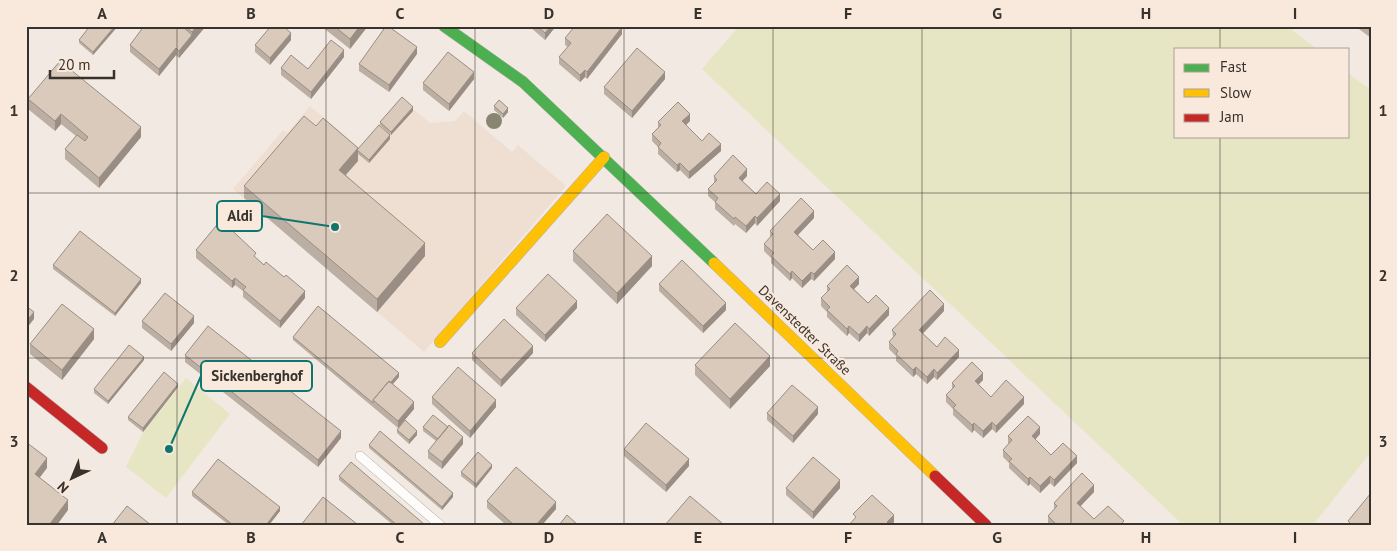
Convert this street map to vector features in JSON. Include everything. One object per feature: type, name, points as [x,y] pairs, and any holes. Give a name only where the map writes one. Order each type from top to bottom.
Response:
[{"type":"street","name":"Davenstedter Straße","points":[[444,26],[523,82],[604,157],[986,525]]},
{"type":"street","points":[[440,342],[604,157]]},
{"type":"street","points":[[26,387],[102,448]]},
{"type":"lane","points":[[360,456],[440,525]]},
{"type":"shaded area","points":[[400,98],[430,123],[455,121],[464,111],[512,152],[518,145],[566,186],[424,352],[233,189],[283,130],[287,133],[310,106],[359,147]]},
{"type":"green space","points":[[739,26],[1287,26],[1316,48],[1174,48],[1174,138],[1350,138],[1350,74],[1371,90],[1371,452],[1313,525],[1183,525],[702,69]]},
{"type":"green space","points":[[186,378],[230,414],[166,498],[126,467],[143,432]]},
{"type":"building","points":[[90,26],[115,26],[93,52],[79,40]]},
{"type":"building","points":[[144,26],[182,26],[192,35],[179,51],[176,48],[159,69],[130,45]]},
{"type":"building","points":[[185,26],[197,26],[192,32]]},
{"type":"building","points":[[271,26],[283,26],[291,33],[270,58],[255,45]]},
{"type":"building","points":[[334,26],[360,26],[350,39]]},
{"type":"building","points":[[386,26],[417,47],[389,85],[359,64]]},
{"type":"building","points":[[537,26],[551,26],[545,33]]},
{"type":"building","points":[[575,26],[622,27],[587,72],[585,70],[580,75],[559,57],[571,43],[565,38]]},
{"type":"building","points":[[331,40],[344,50],[311,92],[281,68],[291,55],[308,69]]},
{"type":"building","points":[[637,48],[665,72],[632,111],[604,87]]},
{"type":"building","points":[[448,52],[474,72],[449,104],[423,83]]},
{"type":"building","points":[[60,61],[141,127],[99,178],[65,149],[77,135],[85,141],[88,137],[61,114],[55,121],[28,99]]},
{"type":"building","points":[[402,97],[413,107],[391,132],[380,122]]},
{"type":"building","points":[[499,100],[508,108],[503,114],[494,106]]},
{"type":"building","points":[[678,102],[690,114],[682,121],[702,141],[709,133],[721,144],[689,172],[680,163],[677,165],[658,147],[661,143],[652,134],[661,125],[658,122]]},
{"type":"building","points":[[304,116],[316,126],[323,118],[358,148],[339,170],[425,243],[377,299],[244,186]]},
{"type":"building","points":[[379,125],[390,135],[369,160],[357,150]]},
{"type":"building","points":[[733,155],[747,169],[739,178],[756,194],[767,182],[780,194],[757,218],[755,216],[746,226],[735,217],[734,219],[715,202],[718,198],[708,189],[717,180],[714,176]]},
{"type":"building","points":[[801,198],[814,211],[794,232],[813,250],[823,240],[835,252],[814,274],[811,272],[802,281],[792,271],[790,274],[771,256],[774,253],[764,244],[773,234],[770,231]]},
{"type":"building","points":[[607,214],[652,256],[617,293],[573,251]]},
{"type":"building","points":[[221,220],[256,253],[254,256],[264,265],[266,262],[284,277],[286,275],[305,291],[280,321],[243,290],[246,287],[235,278],[232,281],[196,250]]},
{"type":"building","points":[[80,231],[141,279],[115,313],[53,265]]},
{"type":"building","points":[[682,260],[726,303],[703,326],[659,284]]},
{"type":"building","points":[[847,265],[859,277],[850,286],[868,303],[876,295],[889,308],[869,329],[867,326],[859,335],[849,326],[847,329],[827,310],[830,307],[821,298],[830,289],[827,286]]},
{"type":"building","points":[[548,274],[577,301],[545,335],[516,308]]},
{"type":"building","points":[[930,290],[944,304],[919,330],[937,347],[945,337],[959,350],[937,373],[934,369],[927,377],[916,367],[913,370],[896,354],[898,351],[889,342],[896,334],[892,330]]},
{"type":"building","points":[[165,293],[194,316],[171,344],[142,321]]},
{"type":"building","points":[[62,304],[94,329],[62,370],[30,344]]},
{"type":"building","points":[[26,306],[34,312],[26,322]]},
{"type":"building","points":[[318,306],[399,373],[390,383],[389,381],[373,400],[373,403],[293,337]]},
{"type":"building","points":[[504,319],[533,346],[501,380],[472,353]]},
{"type":"building","points":[[735,323],[770,356],[730,399],[695,365]]},
{"type":"building","points":[[208,326],[341,431],[318,460],[185,355]]},
{"type":"building","points":[[129,345],[144,357],[108,401],[94,389]]},
{"type":"building","points":[[972,362],[983,373],[975,381],[991,397],[1006,380],[1024,397],[996,426],[992,422],[983,431],[974,423],[972,425],[953,408],[956,405],[946,395],[955,386],[952,383]]},
{"type":"building","points":[[458,367],[496,400],[470,431],[432,397]]},
{"type":"building","points":[[164,372],[178,384],[143,428],[128,417]]},
{"type":"building","points":[[389,381],[414,402],[398,421],[373,400]]},
{"type":"building","points":[[792,385],[818,407],[793,436],[767,413]]},
{"type":"building","points":[[433,415],[448,427],[438,439],[423,427]]},
{"type":"building","points":[[1028,416],[1040,427],[1032,436],[1051,455],[1063,443],[1077,456],[1054,480],[1050,476],[1040,486],[1030,477],[1028,479],[1009,461],[1012,459],[1003,450],[1012,440],[1008,436]]},
{"type":"building","points":[[405,420],[417,431],[409,440],[397,430]]},
{"type":"building","points":[[646,423],[689,459],[666,485],[624,449]]},
{"type":"building","points":[[449,425],[463,437],[442,462],[428,451]]},
{"type":"building","points":[[380,431],[453,493],[442,507],[369,445]]},
{"type":"building","points":[[26,442],[47,458],[35,474],[68,500],[49,525],[26,525]]},
{"type":"building","points":[[478,452],[492,465],[476,484],[461,472]]},
{"type":"building","points":[[813,457],[840,480],[813,512],[786,488]]},
{"type":"building","points":[[218,459],[280,507],[266,525],[233,525],[192,492]]},
{"type":"building","points":[[351,462],[424,525],[397,525],[339,476]]},
{"type":"building","points":[[516,467],[556,502],[536,525],[514,525],[487,501]]},
{"type":"building","points":[[1082,473],[1094,485],[1077,503],[1094,519],[1108,506],[1124,521],[1120,525],[1057,525],[1048,516],[1057,506],[1054,503]]},
{"type":"building","points":[[1371,493],[1371,525],[1352,525],[1348,521]]},
{"type":"building","points":[[872,495],[894,515],[887,522],[890,525],[849,525],[856,517],[853,514]]},
{"type":"building","points":[[690,496],[723,524],[723,525],[665,525]]},
{"type":"building","points":[[323,497],[357,524],[357,525],[301,525]]},
{"type":"building","points":[[127,506],[151,525],[112,525]]},
{"type":"building","points":[[567,515],[578,525],[559,525]]},
{"type":"traffic: fast","points":[[444,26],[523,82],[714,263]]},
{"type":"traffic: slow","points":[[440,342],[604,157]]},
{"type":"traffic: slow","points":[[714,263],[935,476]]},
{"type":"traffic: jam","points":[[26,387],[102,448]]},
{"type":"traffic: jam","points":[[935,476],[986,525]]},
{"type":"place","name":"Aldi","points":[[335,227]]},
{"type":"place","name":"Sickenberghof","points":[[169,449]]}]
